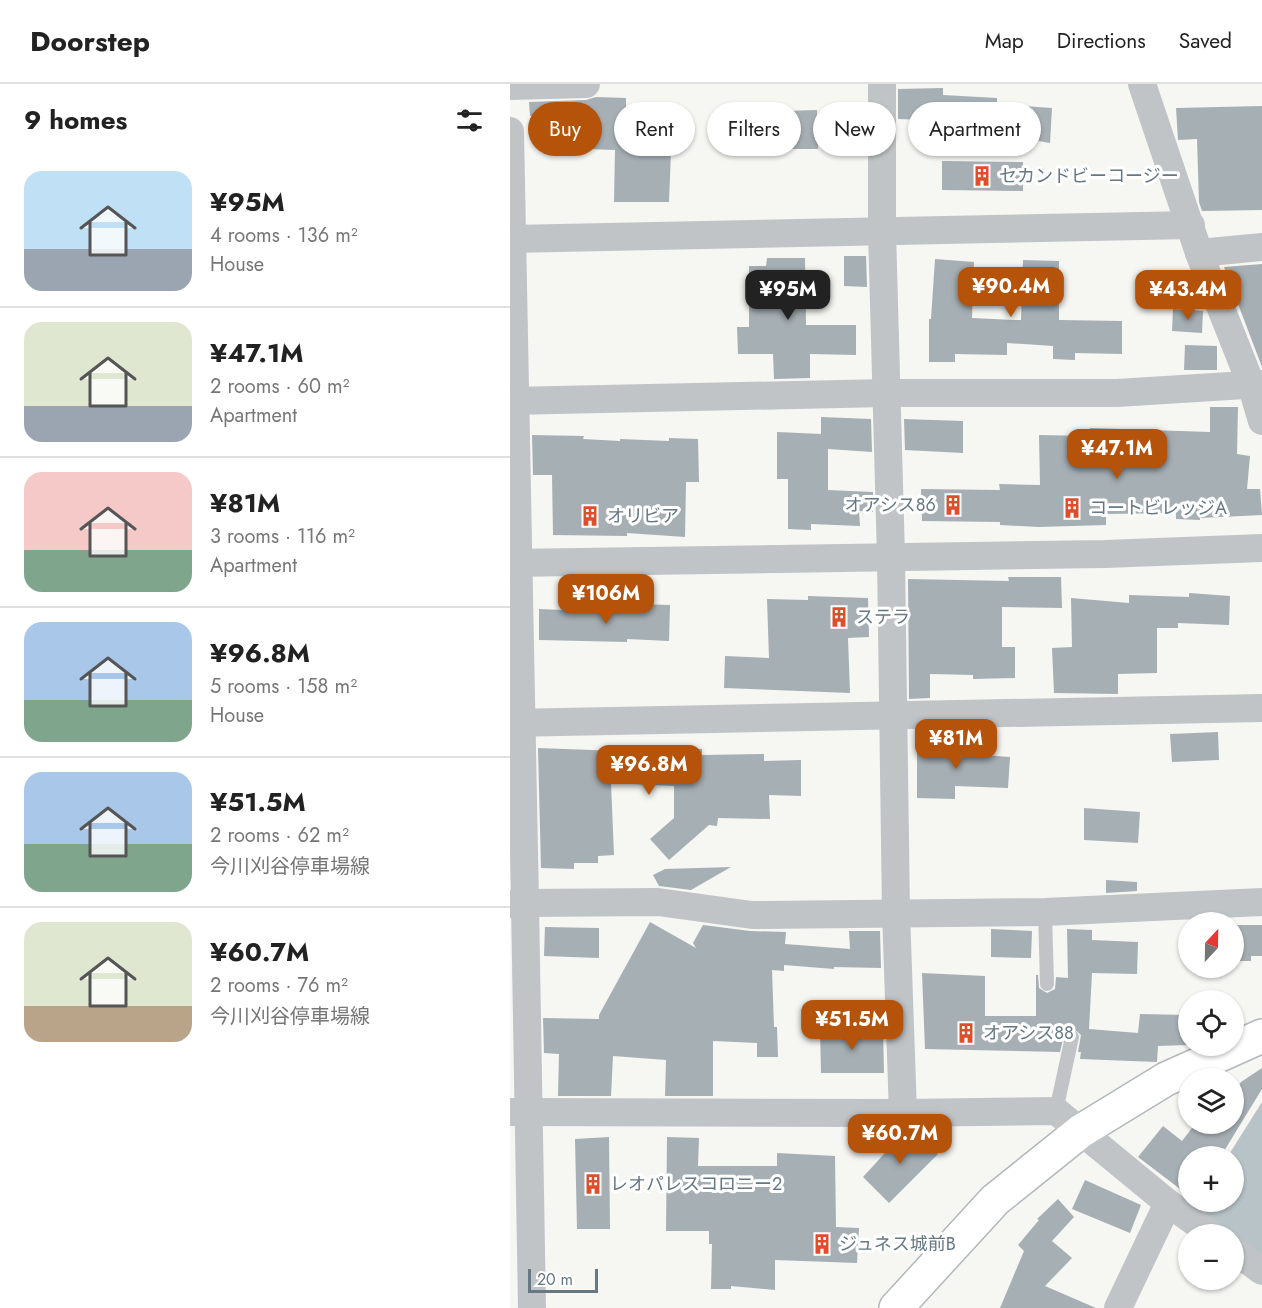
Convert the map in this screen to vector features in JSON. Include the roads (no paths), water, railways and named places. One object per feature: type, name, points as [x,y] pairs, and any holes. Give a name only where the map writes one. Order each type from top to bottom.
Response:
[{"type":"main road","points":[[896,1308],[1069,1121],[1262,1035]]},
{"type":"street","points":[[510,86],[586,84]]},
{"type":"street","points":[[882,84],[882,231],[891,558],[896,912],[903,1113]]},
{"type":"street","points":[[1142,84],[1199,253],[1257,384],[1262,421]]},
{"type":"street","points":[[510,131],[519,1112],[532,1308]]},
{"type":"street","points":[[511,239],[1191,225]]},
{"type":"street","points":[[1199,253],[1262,248]]},
{"type":"street","points":[[512,401],[886,393],[1117,393],[1257,384]]},
{"type":"street","points":[[513,563],[891,558],[1262,548]]},
{"type":"street","points":[[516,723],[1262,708]]},
{"type":"street","points":[[517,904],[658,902],[752,915],[1045,912],[1262,902]]},
{"type":"street","points":[[519,1112],[903,1113],[1069,1121],[1168,1203],[1197,1224]]},
{"type":"street","points":[[1118,1308],[1168,1203]]},
{"type":"street","points":[[1244,1258],[1262,1271]]},
{"type":"lane","points":[[1045,912],[1047,984]]},
{"type":"lane","points":[[1069,1121],[1072,1037]]},
{"type":"place","name":"セカンドビーコージー","points":[[982,176]]},
{"type":"place","name":"オアシス86","points":[[953,505]]},
{"type":"place","name":"コートビレッジA","points":[[1072,508]]},
{"type":"place","name":"オリビア","points":[[590,516]]},
{"type":"place","name":"ステラ","points":[[839,617]]},
{"type":"place","name":"オアシス88","points":[[966,1033]]},
{"type":"place","name":"レオパレスコロニー2","points":[[593,1184]]},
{"type":"place","name":"ジュネス城前B","points":[[822,1244]]}]
